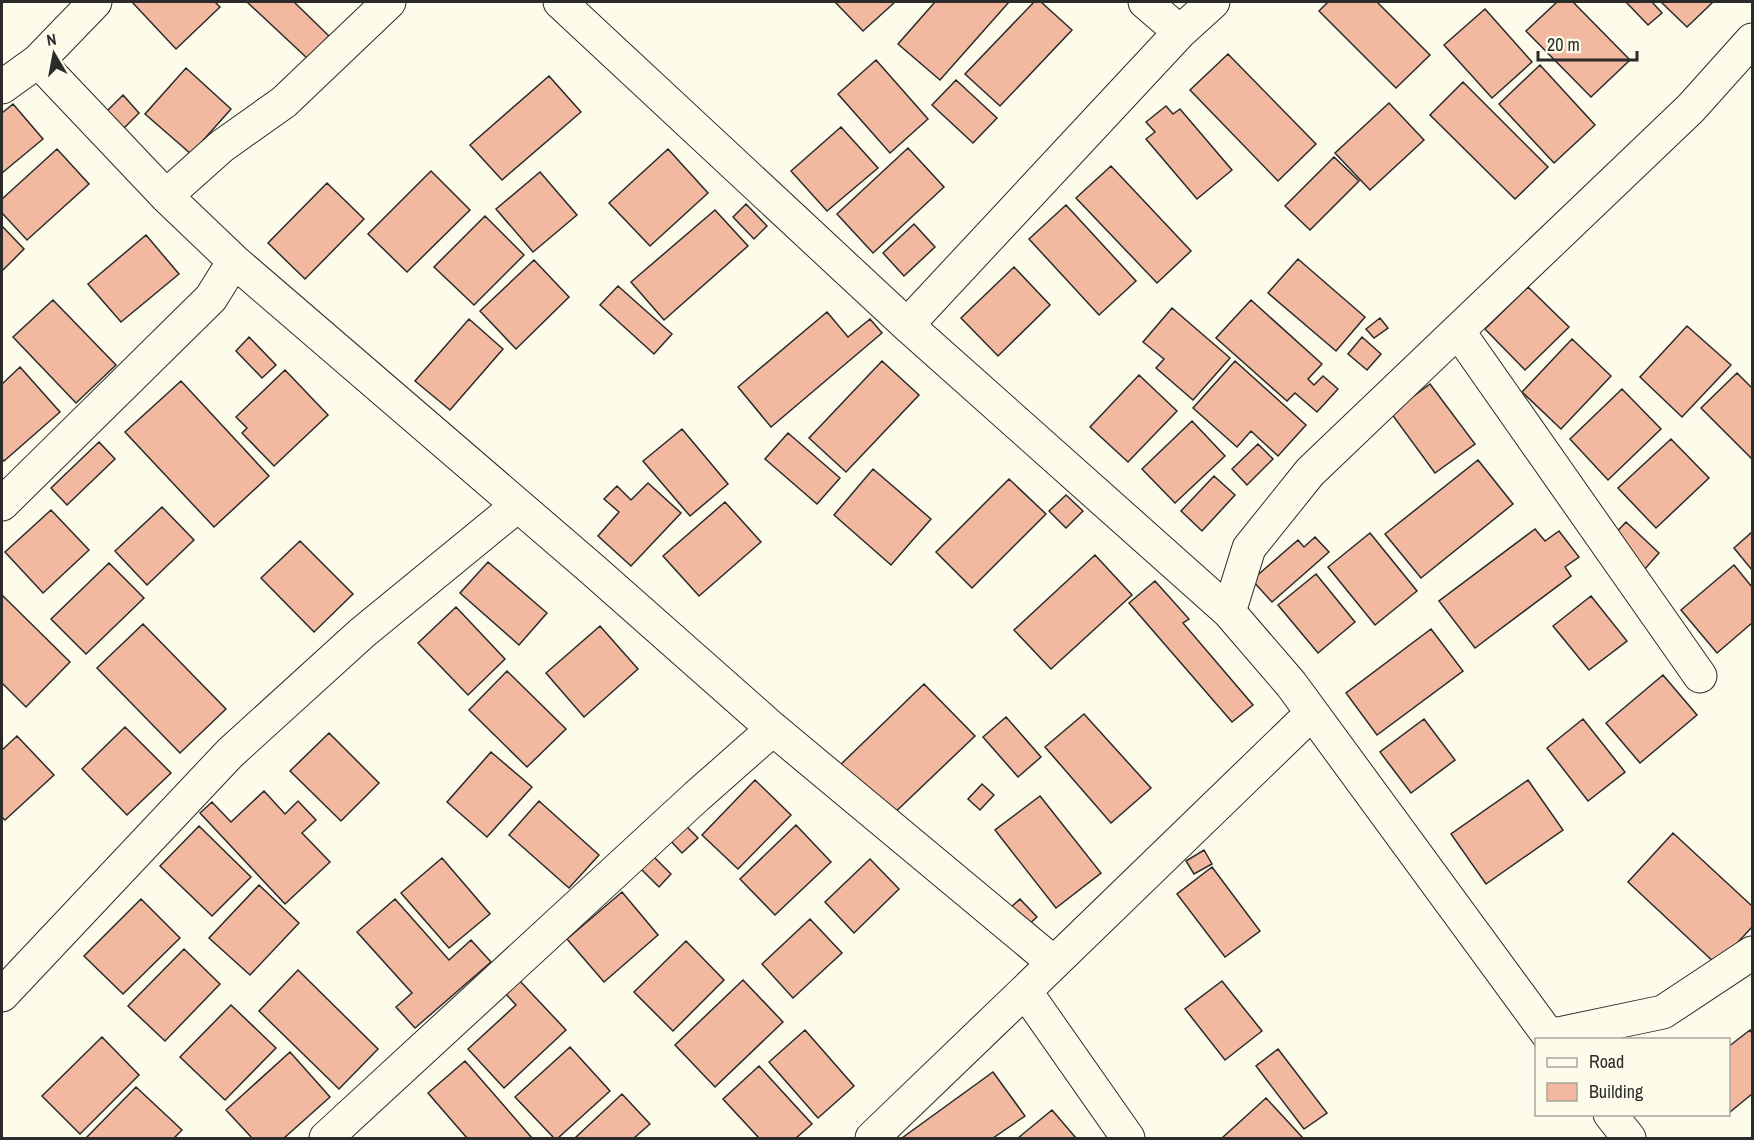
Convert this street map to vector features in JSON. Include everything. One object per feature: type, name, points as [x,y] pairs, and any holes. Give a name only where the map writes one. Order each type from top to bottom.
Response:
[{"type":"street","points":[[2,87],[38,61],[95,2]]},
{"type":"street","points":[[166,196],[222,146],[284,102],[389,2]]},
{"type":"street","points":[[560,2],[908,325],[1229,612],[1291,684],[1550,1038],[1663,1012],[1752,953]]},
{"type":"street","points":[[1145,2],[1180,32]]},
{"type":"street","points":[[908,325],[1180,32],[1212,2]]},
{"type":"street","points":[[1229,612],[1249,548],[1310,472],[1691,108],[1752,40]]},
{"type":"street","points":[[38,61],[166,196],[234,261],[592,569],[773,729],[1054,963]]},
{"type":"street","points":[[2,504],[211,298],[234,261]]},
{"type":"street","points":[[1458,331],[1700,676]]},
{"type":"street","points":[[2,995],[230,753],[362,633],[517,506]]},
{"type":"street","points":[[872,1138],[1312,712]]},
{"type":"street","points":[[326,1138],[697,796],[773,729]]},
{"type":"street","points":[[1025,991],[1128,1138]]},
{"type":"street","points":[[1612,1116],[1629,1138]]},
{"type":"building","points":[[132,2],[215,2],[220,7],[176,49]]},
{"type":"building","points":[[247,2],[294,2],[329,36],[308,59]]},
{"type":"building","points":[[835,2],[895,2],[863,31]]},
{"type":"building","points":[[935,2],[1009,2],[940,80],[898,44]]},
{"type":"building","points":[[1034,2],[1041,2],[1072,30],[1000,106],[965,74]]},
{"type":"building","points":[[1328,2],[1377,2],[1430,55],[1396,88],[1319,11]]},
{"type":"building","points":[[1557,2],[1573,2],[1630,60],[1591,97],[1526,31]]},
{"type":"building","points":[[1626,2],[1652,2],[1662,13],[1648,25]]},
{"type":"building","points":[[1661,2],[1713,2],[1687,27]]},
{"type":"building","points":[[1485,9],[1532,62],[1492,98],[1444,45]]},
{"type":"building","points":[[1228,54],[1316,144],[1278,181],[1190,90]]},
{"type":"building","points":[[876,60],[928,119],[890,153],[838,94]]},
{"type":"building","points":[[1540,65],[1595,125],[1554,163],[1499,104]]},
{"type":"building","points":[[186,68],[231,109],[191,154],[145,114]]},
{"type":"building","points":[[549,76],[581,112],[502,180],[470,145]]},
{"type":"building","points":[[956,80],[997,118],[973,143],[932,105]]},
{"type":"building","points":[[1463,82],[1548,167],[1515,199],[1430,115]]},
{"type":"building","points":[[123,95],[139,113],[120,132],[103,115]]},
{"type":"building","points":[[1389,103],[1424,140],[1370,190],[1335,153]]},
{"type":"building","points":[[13,104],[43,139],[2,173],[2,113]]},
{"type":"building","points":[[1166,106],[1173,114],[1180,109],[1232,170],[1197,199],[1146,139],[1155,132],[1146,122]]},
{"type":"building","points":[[841,127],[878,168],[827,211],[791,171]]},
{"type":"building","points":[[908,148],[944,187],[873,253],[837,214]]},
{"type":"building","points":[[57,149],[89,184],[27,240],[2,213],[2,199]]},
{"type":"building","points":[[668,149],[708,193],[650,246],[609,203]]},
{"type":"building","points":[[1334,157],[1359,181],[1310,230],[1285,206]]},
{"type":"building","points":[[1111,166],[1191,251],[1157,283],[1076,198]]},
{"type":"building","points":[[431,171],[470,210],[407,272],[368,234]]},
{"type":"building","points":[[540,172],[577,215],[533,252],[496,209]]},
{"type":"building","points":[[327,183],[364,219],[305,279],[268,243]]},
{"type":"building","points":[[746,204],[767,226],[754,239],[733,217]]},
{"type":"building","points":[[1066,205],[1136,281],[1099,315],[1029,239]]},
{"type":"building","points":[[715,210],[748,246],[664,320],[631,282]]},
{"type":"building","points":[[485,216],[524,255],[474,305],[434,267]]},
{"type":"building","points":[[914,224],[935,247],[904,276],[883,253]]},
{"type":"building","points":[[2,226],[24,249],[2,271]]},
{"type":"building","points":[[146,235],[179,274],[121,322],[88,284]]},
{"type":"building","points":[[1298,259],[1365,317],[1336,351],[1268,293]]},
{"type":"building","points":[[534,260],[569,297],[516,349],[480,311]]},
{"type":"building","points":[[1014,267],[1050,305],[998,356],[961,318]]},
{"type":"building","points":[[618,286],[672,334],[654,354],[600,305]]},
{"type":"building","points":[[1528,287],[1569,327],[1525,370],[1485,329]]},
{"type":"building","points":[[53,300],[116,365],[76,403],[13,337]]},
{"type":"building","points":[[1251,300],[1322,364],[1308,379],[1314,385],[1323,376],[1338,389],[1317,412],[1295,393],[1287,401],[1216,338]]},
{"type":"building","points":[[1172,308],[1230,358],[1193,400],[1156,368],[1164,359],[1143,342]]},
{"type":"building","points":[[827,312],[848,337],[870,319],[882,333],[771,427],[738,387]]},
{"type":"building","points":[[1380,318],[1388,328],[1374,338],[1366,329]]},
{"type":"building","points":[[469,319],[503,349],[450,410],[415,381]]},
{"type":"building","points":[[1687,326],[1731,365],[1682,417],[1640,377]]},
{"type":"building","points":[[249,337],[276,365],[262,378],[236,351]]},
{"type":"building","points":[[1362,337],[1381,354],[1367,370],[1348,354]]},
{"type":"building","points":[[1572,339],[1611,376],[1561,429],[1522,392]]},
{"type":"building","points":[[882,361],[919,395],[846,472],[809,438]]},
{"type":"building","points":[[1235,361],[1306,425],[1278,456],[1251,431],[1237,447],[1193,408]]},
{"type":"building","points":[[20,367],[60,412],[4,461],[2,459],[2,384]]},
{"type":"building","points":[[285,370],[328,415],[274,466],[242,433],[247,428],[236,417]]},
{"type":"building","points":[[1737,373],[1752,388],[1751,458],[1701,408]]},
{"type":"building","points":[[1139,375],[1177,411],[1128,462],[1090,427]]},
{"type":"building","points":[[181,381],[269,476],[214,527],[125,432]]},
{"type":"building","points":[[1430,384],[1475,444],[1435,473],[1391,413]]},
{"type":"building","points":[[1622,389],[1661,429],[1608,480],[1570,439]]},
{"type":"building","points":[[1192,421],[1225,456],[1175,503],[1142,469]]},
{"type":"building","points":[[682,429],[728,484],[690,516],[643,461]]},
{"type":"building","points":[[788,433],[840,478],[817,504],[765,459]]},
{"type":"building","points":[[1671,439],[1709,478],[1656,528],[1618,488]]},
{"type":"building","points":[[99,442],[115,459],[67,505],[51,488]]},
{"type":"building","points":[[1258,444],[1273,459],[1247,485],[1232,469]]},
{"type":"building","points":[[1478,460],[1513,504],[1421,578],[1385,534]]},
{"type":"building","points":[[873,469],[931,519],[891,565],[834,515]]},
{"type":"building","points":[[1214,476],[1235,495],[1202,531],[1181,511]]},
{"type":"building","points":[[1009,479],[1046,514],[972,588],[936,552]]},
{"type":"building","points":[[648,483],[681,513],[631,566],[598,536],[619,512],[604,499],[617,486],[631,500]]},
{"type":"building","points":[[1066,495],[1083,511],[1066,528],[1049,511]]},
{"type":"building","points":[[725,502],[761,542],[699,596],[663,556]]},
{"type":"building","points":[[162,507],[194,540],[147,585],[115,551]]},
{"type":"building","points":[[51,510],[89,550],[43,593],[5,552]]},
{"type":"building","points":[[1626,522],[1659,553],[1644,570],[1610,539]]},
{"type":"building","points":[[1535,529],[1545,541],[1559,531],[1579,557],[1565,567],[1571,576],[1475,648],[1439,601]]},
{"type":"building","points":[[1752,532],[1752,570],[1734,548]]},
{"type":"building","points":[[1370,533],[1417,591],[1375,625],[1328,567]]},
{"type":"building","points":[[1315,537],[1329,552],[1272,602],[1252,580],[1298,540],[1304,547]]},
{"type":"building","points":[[300,541],[353,594],[314,632],[261,578]]},
{"type":"building","points":[[1095,555],[1132,595],[1051,669],[1014,630]]},
{"type":"building","points":[[488,562],[547,613],[519,645],[460,593]]},
{"type":"building","points":[[109,563],[144,598],[86,654],[51,619]]},
{"type":"building","points":[[1734,565],[1752,587],[1752,623],[1717,653],[1681,610]]},
{"type":"building","points":[[1316,574],[1355,622],[1318,653],[1278,605]]},
{"type":"building","points":[[1155,581],[1189,619],[1183,623],[1253,705],[1232,722],[1129,603]]},
{"type":"building","points":[[2,595],[70,662],[26,707],[2,683]]},
{"type":"building","points":[[1591,596],[1627,641],[1589,670],[1553,626]]},
{"type":"building","points":[[456,607],[505,659],[468,695],[418,643]]},
{"type":"building","points":[[143,624],[226,709],[180,753],[97,668]]},
{"type":"building","points":[[600,626],[638,669],[584,717],[546,673]]},
{"type":"building","points":[[1431,629],[1463,671],[1377,735],[1346,693]]},
{"type":"building","points":[[507,671],[566,729],[527,767],[469,710]]},
{"type":"building","points":[[1663,675],[1697,715],[1640,763],[1606,723]]},
{"type":"building","points":[[924,684],[975,736],[887,820],[837,768]]},
{"type":"building","points":[[1084,714],[1151,788],[1111,823],[1045,747]]},
{"type":"building","points":[[1006,717],[1041,757],[1018,777],[983,737]]},
{"type":"building","points":[[1424,719],[1455,760],[1411,793],[1380,752]]},
{"type":"building","points":[[1583,719],[1625,772],[1588,801],[1547,748]]},
{"type":"building","points":[[125,727],[171,773],[127,815],[82,769]]},
{"type":"building","points":[[329,733],[379,783],[341,821],[290,771]]},
{"type":"building","points":[[17,736],[54,775],[5,820],[2,817],[2,750]]},
{"type":"building","points":[[491,752],[532,787],[487,837],[447,802]]},
{"type":"building","points":[[755,780],[791,815],[738,869],[702,835]]},
{"type":"building","points":[[1528,780],[1563,830],[1486,884],[1451,834]]},
{"type":"building","points":[[982,784],[994,795],[980,810],[968,799]]},
{"type":"building","points":[[264,791],[285,814],[298,801],[316,820],[302,833],[330,862],[285,904],[200,813],[212,802],[231,822]]},
{"type":"building","points":[[1040,796],[1101,873],[1056,908],[995,830]]},
{"type":"building","points":[[539,801],[599,855],[569,888],[509,835]]},
{"type":"building","points":[[683,823],[698,838],[682,853],[668,838]]},
{"type":"building","points":[[796,825],[831,862],[775,915],[740,879]]},
{"type":"building","points":[[199,826],[251,877],[212,916],[160,866]]},
{"type":"building","points":[[1673,833],[1752,906],[1752,927],[1717,965],[1628,882]]},
{"type":"building","points":[[1204,850],[1212,864],[1194,874],[1186,861]]},
{"type":"building","points":[[652,855],[671,874],[659,887],[639,867]]},
{"type":"building","points":[[442,858],[490,914],[449,948],[401,893]]},
{"type":"building","points":[[870,859],[899,889],[854,933],[825,902]]},
{"type":"building","points":[[1212,867],[1260,931],[1225,957],[1177,894]]},
{"type":"building","points":[[259,885],[299,923],[250,975],[209,938]]},
{"type":"building","points":[[622,892],[658,935],[604,982],[567,939]]},
{"type":"building","points":[[141,899],[180,938],[123,994],[84,956]]},
{"type":"building","points":[[395,899],[449,960],[471,940],[491,962],[415,1028],[396,1007],[412,993],[357,932]]},
{"type":"building","points":[[1020,899],[1037,917],[1026,927],[1009,909]]},
{"type":"building","points":[[810,919],[842,953],[793,998],[762,964]]},
{"type":"building","points":[[686,941],[724,980],[673,1031],[634,992]]},
{"type":"building","points":[[184,949],[220,984],[165,1041],[128,1006]]},
{"type":"building","points":[[298,970],[378,1049],[339,1089],[259,1011]]},
{"type":"building","points":[[518,979],[566,1030],[504,1088],[468,1049],[516,1005],[504,992]]},
{"type":"building","points":[[743,980],[783,1022],[715,1087],[675,1045]]},
{"type":"building","points":[[1222,981],[1262,1031],[1225,1060],[1185,1009]]},
{"type":"building","points":[[231,1005],[276,1048],[225,1100],[180,1057]]},
{"type":"building","points":[[805,1030],[854,1086],[818,1118],[769,1062]]},
{"type":"building","points":[[1750,1030],[1752,1033],[1752,1094],[1730,1112],[1730,1045]]},
{"type":"building","points":[[102,1037],[139,1075],[80,1134],[42,1096]]},
{"type":"building","points":[[570,1047],[610,1091],[558,1138],[554,1138],[515,1097]]},
{"type":"building","points":[[1278,1049],[1327,1113],[1304,1129],[1256,1066]]},
{"type":"building","points":[[290,1052],[330,1097],[284,1138],[252,1138],[226,1110]]},
{"type":"building","points":[[465,1061],[532,1138],[467,1138],[428,1093]]},
{"type":"building","points":[[759,1066],[812,1124],[796,1138],[759,1138],[723,1099]]},
{"type":"building","points":[[993,1072],[1025,1116],[993,1138],[902,1138]]},
{"type":"building","points":[[136,1087],[182,1130],[174,1138],[86,1138]]},
{"type":"building","points":[[622,1094],[650,1124],[634,1138],[575,1138]]},
{"type":"building","points":[[1266,1098],[1303,1138],[1222,1138]]},
{"type":"building","points":[[1052,1110],[1076,1138],[1018,1138]]}]
